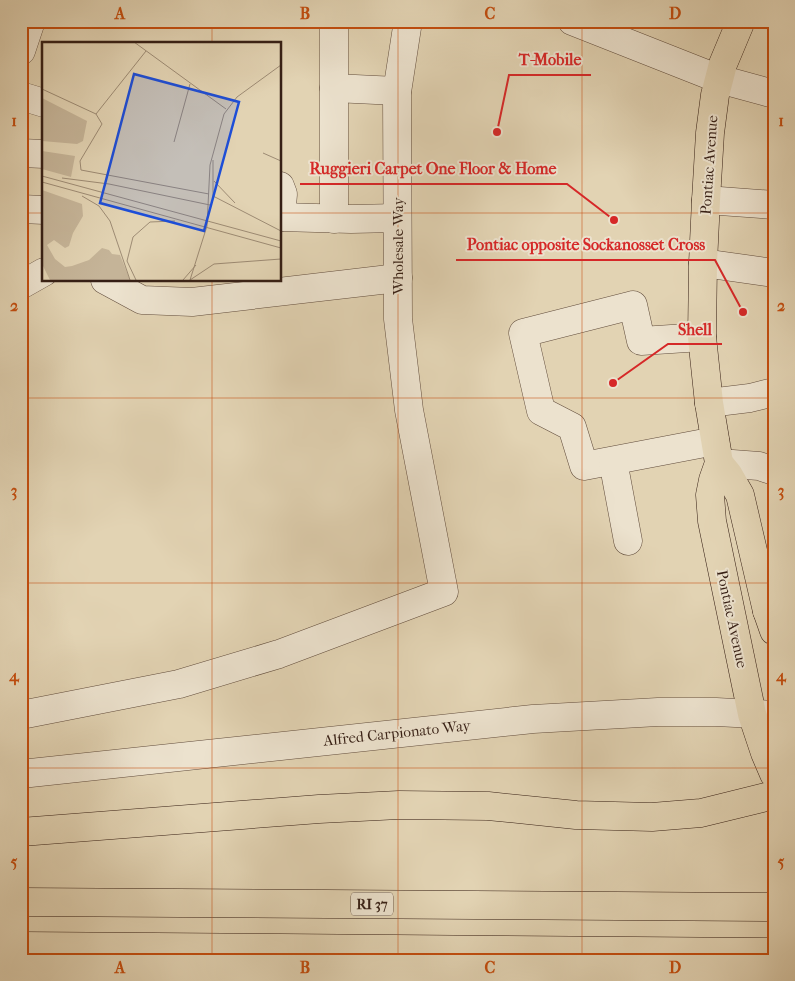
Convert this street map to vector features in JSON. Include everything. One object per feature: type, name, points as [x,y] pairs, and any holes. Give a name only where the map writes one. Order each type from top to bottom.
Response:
[{"type":"main road","name":"Pontiac Avenue","points":[[741,21],[719,79],[710,132],[703,263],[702,337],[709,403],[717,452],[710,495],[712,521],[763,714],[764,754],[774,774]]},
{"type":"main road","name":"Pontiac Avenue","points":[[717,452],[734,483],[744,507],[772,621]]},
{"type":"main road","points":[[21,832],[319,809],[399,805],[488,806],[576,815],[652,817],[701,813],[774,795]]},
{"type":"main road","name":"RI 37","points":[[21,902],[774,907]]},
{"type":"main road","points":[[21,946],[774,952]]},
{"type":"main road","points":[[669,960],[737,952]]},
{"type":"street","points":[[21,51],[31,21]]},
{"type":"street","points":[[334,21],[334,88],[342,219]]},
{"type":"street","name":"Wholesale Way","points":[[21,715],[178,684],[279,654],[444,592],[408,410],[398,319],[397,91],[408,21]]},
{"type":"street","points":[[572,21],[719,79],[774,94]]},
{"type":"street","points":[[334,88],[397,91]]},
{"type":"street","points":[[21,96],[42,102]]},
{"type":"street","points":[[21,153],[42,154]]},
{"type":"street","points":[[281,189],[283,194],[281,217],[397,218]]},
{"type":"street","points":[[706,200],[774,205]]},
{"type":"street","points":[[21,209],[42,210]]},
{"type":"street","points":[[703,263],[774,273]]},
{"type":"street","points":[[21,285],[42,273]]},
{"type":"street","points":[[107,281],[142,300],[192,302],[398,278]]},
{"type":"street","points":[[702,337],[641,341],[633,305],[523,333],[541,411],[572,427],[584,466],[613,460],[717,452],[774,472]]},
{"type":"street","points":[[709,403],[750,398],[774,392]]},
{"type":"street","points":[[613,460],[628,541]]},
{"type":"street","name":"Alfred Carpionato Way","points":[[21,774],[532,718],[658,712],[763,714]]},
{"type":"place","name":"T-Mobile","points":[[497,132]]},
{"type":"place","name":"Ruggieri Carpet One Floor & Home","points":[[614,220]]},
{"type":"place","name":"Pontiac opposite Sockanosset Cross","points":[[743,312]]},
{"type":"place","name":"Shell","points":[[613,383]]}]
